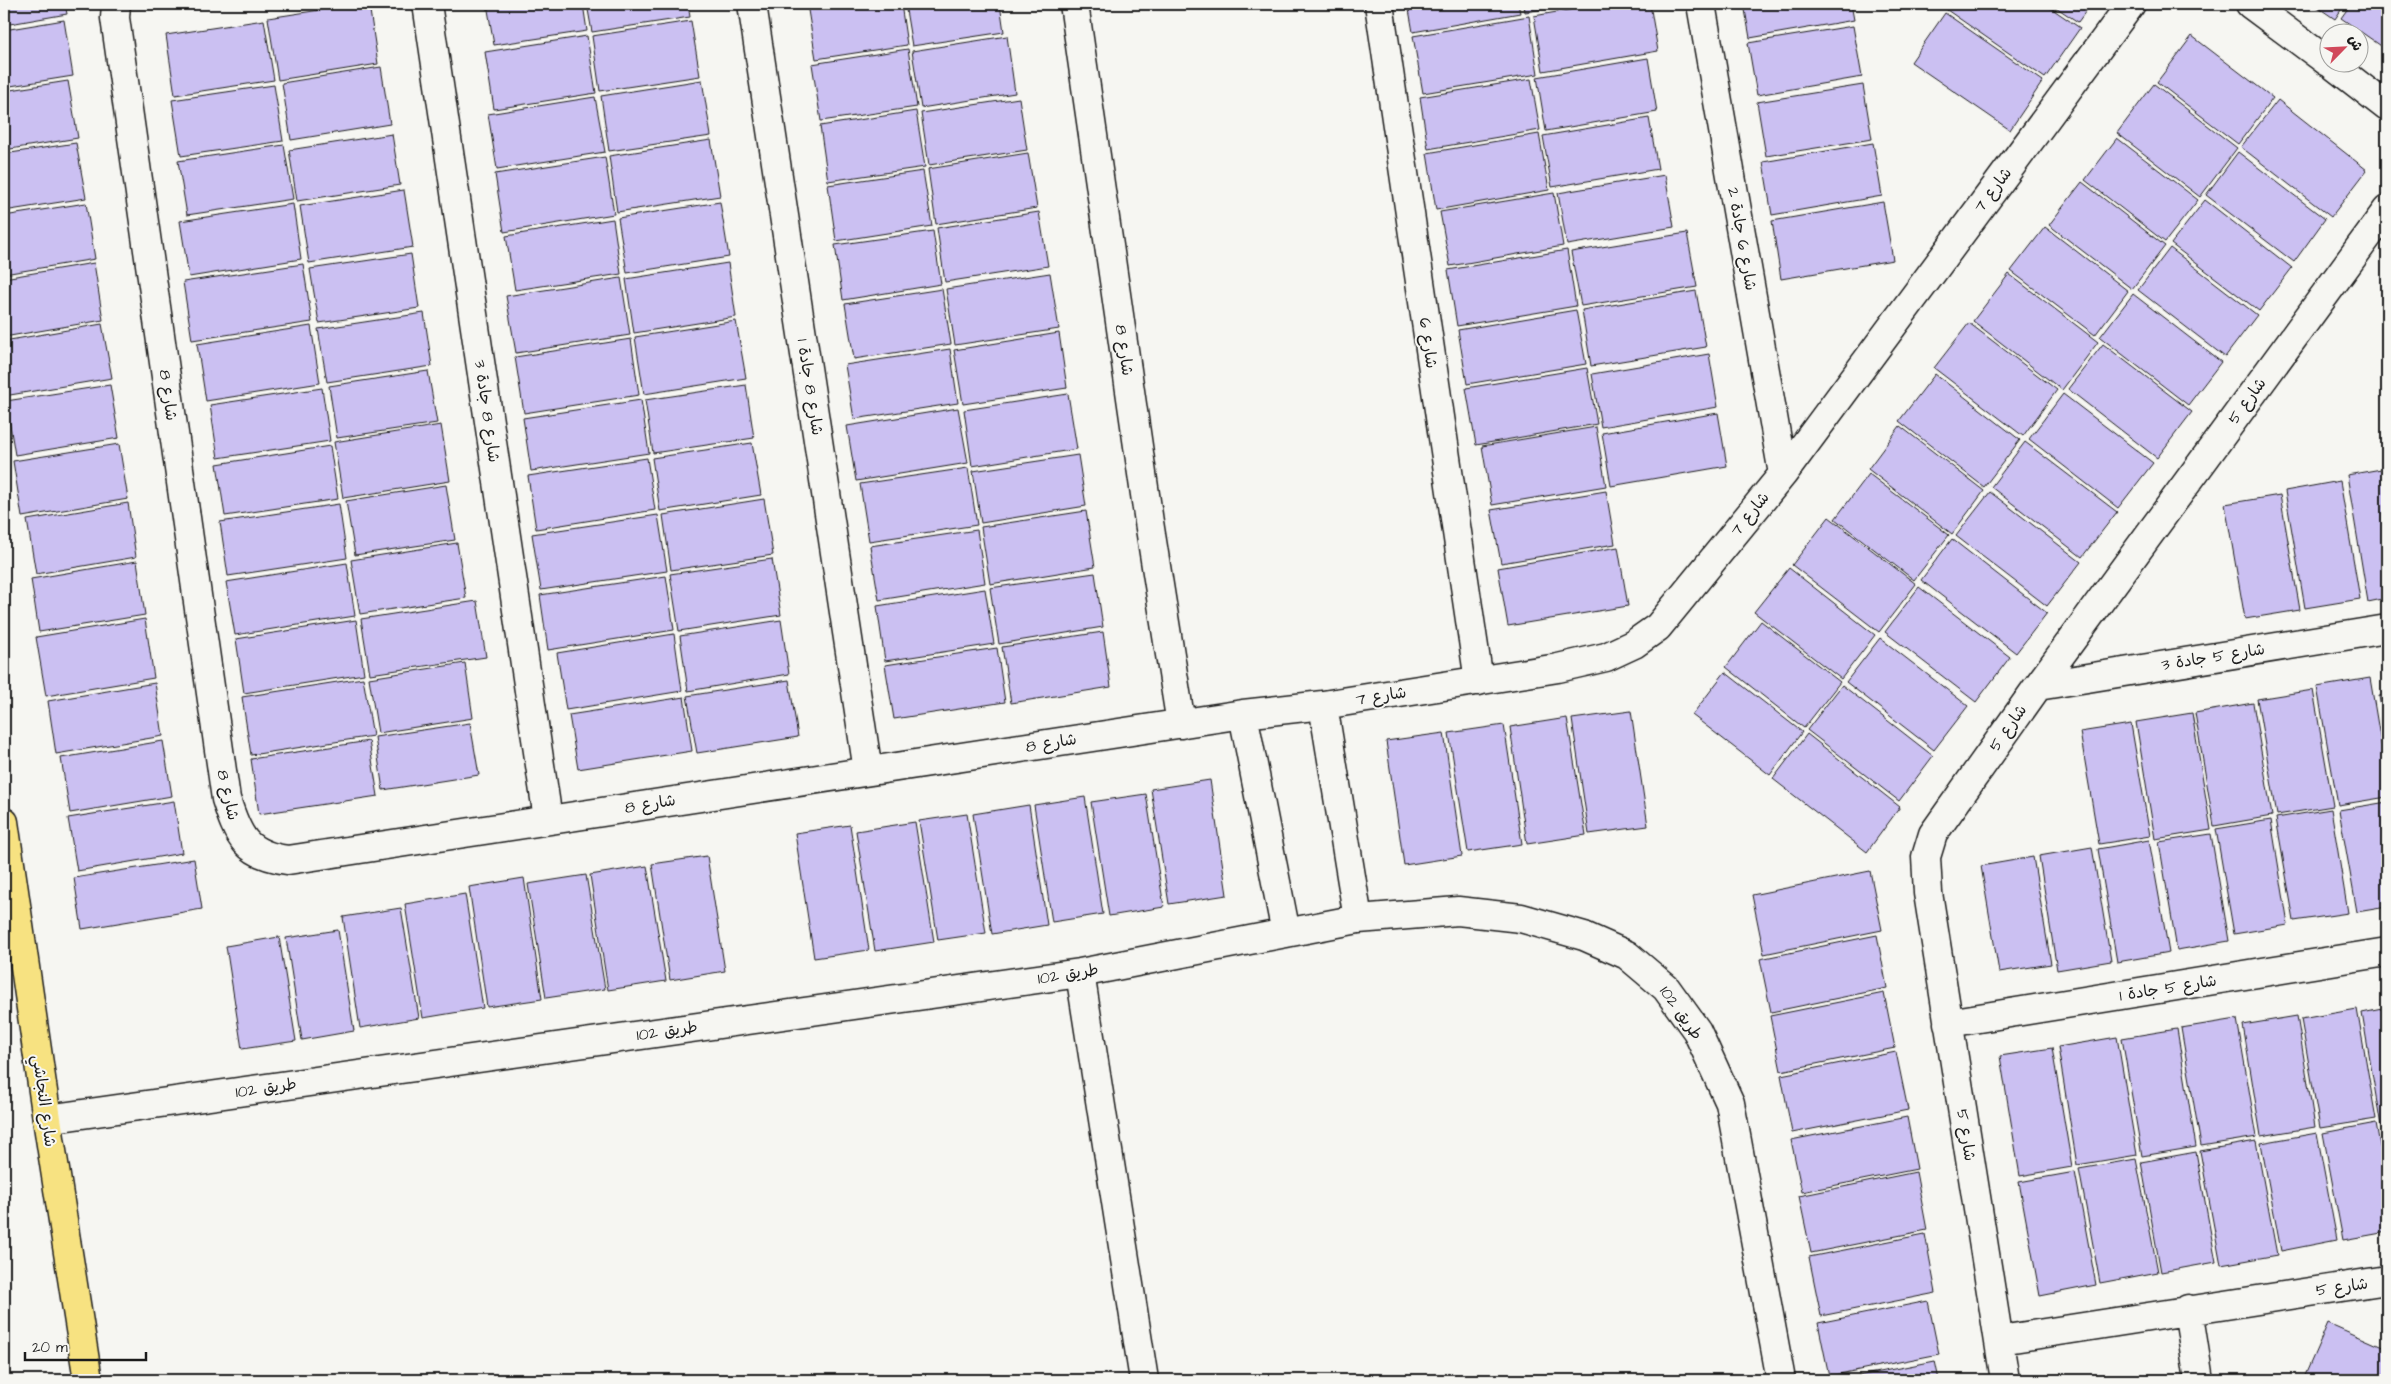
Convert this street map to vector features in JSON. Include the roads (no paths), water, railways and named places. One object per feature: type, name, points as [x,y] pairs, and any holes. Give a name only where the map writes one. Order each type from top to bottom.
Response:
[{"type":"main road","name":"شارع النجاشي","points":[[4,822],[47,1119],[88,1380]]},
{"type":"street","name":"شارع 8","points":[[116,4],[115,18],[226,799],[235,827],[250,846],[266,857],[288,860],[1181,724],[1149,522],[1074,4]]},
{"type":"street","name":"شارع 8 جادة 3","points":[[427,4],[548,819]]},
{"type":"street","name":"شارع 8 جادة 1","points":[[752,4],[868,771]]},
{"type":"street","name":"شارع 6","points":[[1379,4],[1479,681]]},
{"type":"street","name":"شارع 6 جادة 2","points":[[1701,4],[1783,474]]},
{"type":"street","name":"شارع 7","points":[[1181,724],[1243,714],[1323,705],[1558,668],[1606,657],[1634,644],[1658,627],[1783,474],[2131,4]]},
{"type":"street","points":[[2250,4],[2318,54]]},
{"type":"street","points":[[2342,72],[2387,107]]},
{"type":"street","name":"شارع 5","points":[[2005,1380],[1928,893],[1926,857],[1933,834],[2038,686],[2387,210]]},
{"type":"street","name":"شارع 5 جادة 3","points":[[2038,686],[2387,629]]},
{"type":"street","points":[[1323,705],[1358,919]]},
{"type":"street","points":[[1243,714],[1286,933]]},
{"type":"street","name":"طريق 102","points":[[47,1119],[1080,972],[1358,919],[1458,911],[1521,918],[1584,936],[1627,955],[1666,988],[1697,1031],[1730,1103],[1781,1380]]},
{"type":"street","name":"شارع 5 جادة 1","points":[[1948,1023],[2387,952]]},
{"type":"street","points":[[1080,972],[1144,1380]]},
{"type":"street","name":"شارع 5","points":[[2000,1340],[2188,1309],[2387,1280]]},
{"type":"street","points":[[2188,1309],[2200,1380]]}]
